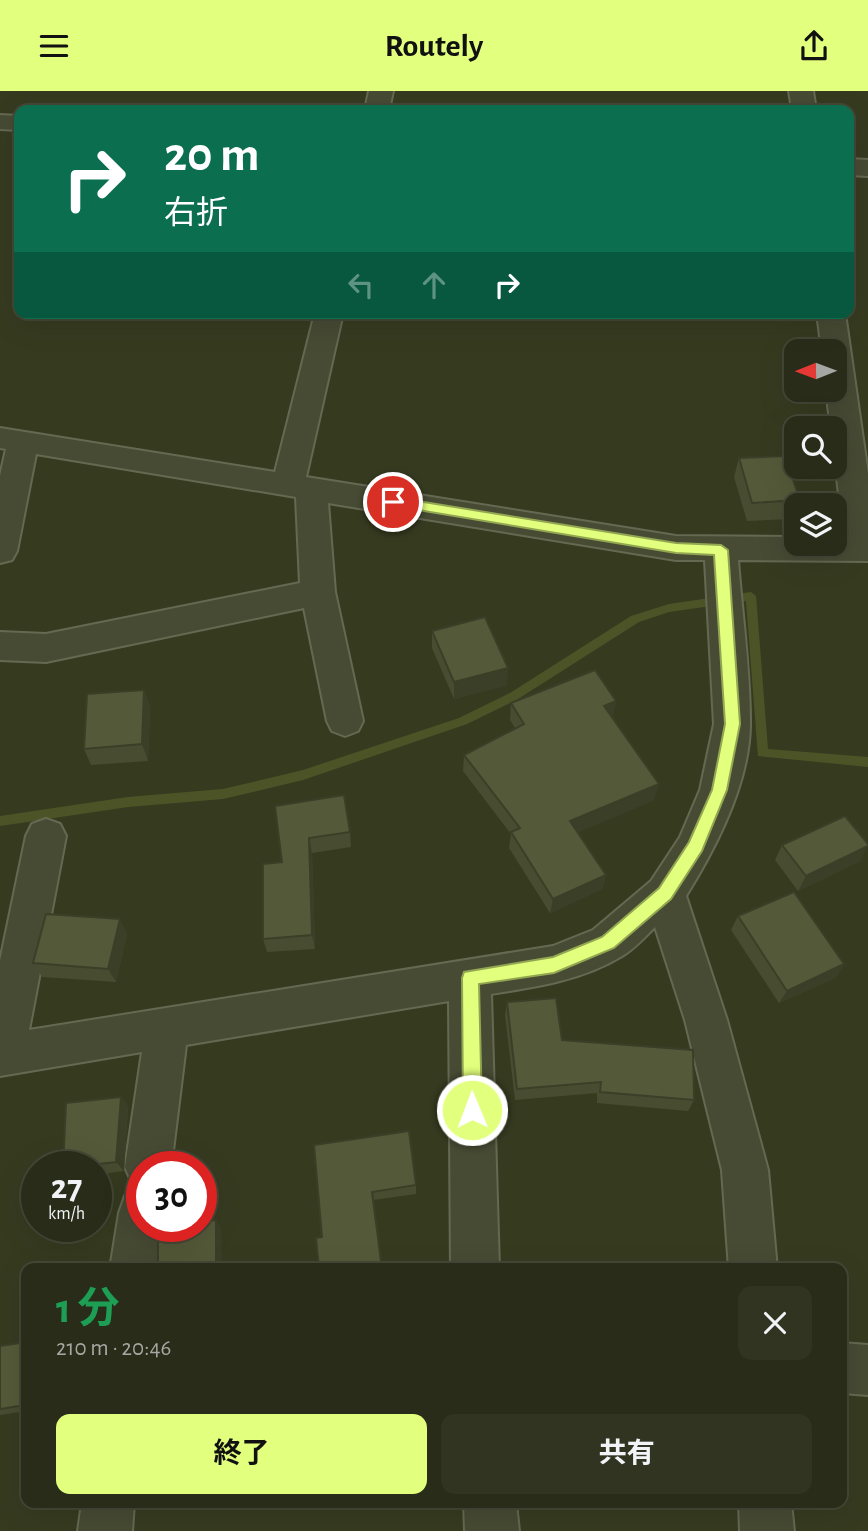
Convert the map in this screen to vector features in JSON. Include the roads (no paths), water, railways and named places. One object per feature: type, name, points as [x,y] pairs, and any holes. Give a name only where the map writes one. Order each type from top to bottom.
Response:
[{"type":"street","points":[[328,319],[299,486],[345,721]]},
{"type":"street","points":[[0,551],[12,440],[676,548],[865,549],[832,319]]},
{"type":"street","points":[[46,836],[1,1055],[554,965],[608,943],[665,894],[696,846],[719,790],[732,724],[721,550]]},
{"type":"street","points":[[0,646],[46,648],[318,592]]},
{"type":"street","points":[[665,894],[706,1020],[745,1170],[753,1263]]},
{"type":"street","points":[[470,978],[475,1263]]},
{"type":"street","points":[[150,1151],[167,1028]]},
{"type":"street","points":[[135,1263],[138,1242]]},
{"type":"street","points":[[847,1368],[868,1370]]},
{"type":"street","points":[[106,1531],[108,1508]]},
{"type":"street","points":[[490,1508],[492,1531]]},
{"type":"street","points":[[765,1508],[766,1531]]},
{"type":"waterway","points":[[0,821],[128,802],[223,794],[303,775],[463,721],[514,696],[635,619],[669,608],[751,596],[762,753],[868,762]]}]
